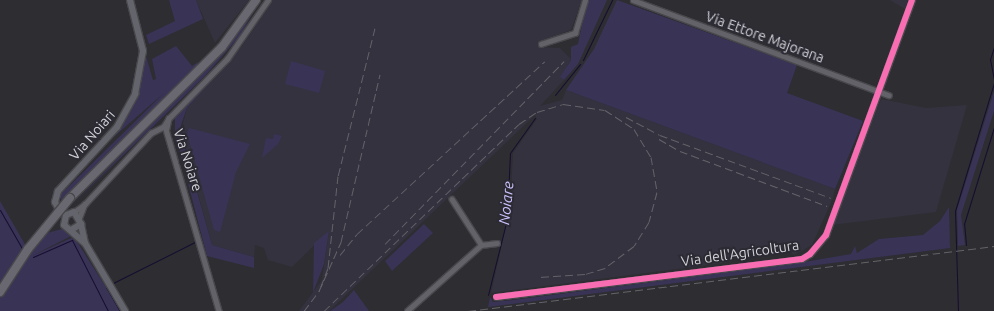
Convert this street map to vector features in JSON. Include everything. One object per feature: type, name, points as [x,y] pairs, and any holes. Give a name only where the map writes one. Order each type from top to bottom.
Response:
[{"type":"highway","points":[[0,292],[34,240],[70,198],[222,47],[256,0]]},
{"type":"street","name":"Via Noiari","points":[[59,210],[54,202],[58,191],[117,127],[135,94],[143,50],[130,0]]},
{"type":"street","points":[[166,127],[169,118],[227,58],[268,0]]},
{"type":"street","points":[[541,44],[576,33],[585,0]]},
{"type":"street","name":"Via Ettore Majorana","points":[[633,0],[889,95]]},
{"type":"street","name":"Via dell'Agricoltura","points":[[496,296],[802,259],[810,254],[826,235],[912,0]]},
{"type":"street","name":"Via Noiare","points":[[71,213],[85,204],[151,133],[166,127],[219,311]]},
{"type":"street","points":[[452,200],[481,245]]},
{"type":"street","name":"Via Noiare","points":[[80,220],[85,204]]},
{"type":"street","points":[[59,210],[71,213],[80,220],[85,243]]},
{"type":"street","points":[[59,210],[63,218],[64,225],[85,243],[125,311]]},
{"type":"street","points":[[63,218],[71,213]]},
{"type":"street","points":[[71,230],[80,220]]},
{"type":"street","points":[[407,311],[481,245],[497,243]]},
{"type":"shaded area","points":[[169,0],[196,0],[203,19],[149,44],[146,35],[175,21]]},
{"type":"shaded area","points":[[196,0],[249,0],[215,43]]},
{"type":"shaded area","points":[[260,0],[240,36],[205,76],[72,205],[209,66]]},
{"type":"shaded area","points":[[273,0],[582,0],[571,30],[539,42],[541,47],[560,48],[571,59],[561,77],[564,80],[540,106],[562,100],[566,90],[835,189],[833,198],[812,245],[794,255],[787,249],[736,256],[731,262],[491,293],[510,209],[513,153],[537,119],[535,115],[329,311],[299,311],[322,280],[329,231],[292,267],[268,260],[264,248],[255,245],[254,257],[212,245],[181,131],[187,108],[242,46]]},
{"type":"shaded area","points":[[587,0],[607,0],[578,64],[564,80],[560,77],[571,60],[571,47],[578,44]]},
{"type":"shaded area","points":[[617,0],[797,65],[787,93],[863,121],[835,189],[566,90],[594,49]]},
{"type":"shaded area","points":[[890,0],[908,0],[905,9]]},
{"type":"shaded area","points":[[176,46],[192,66],[198,62],[196,69],[62,205],[60,195],[164,93],[109,141],[136,99],[146,56],[153,80],[156,79],[152,59]]},
{"type":"shaded area","points":[[291,61],[325,71],[319,93],[285,84]]},
{"type":"shaded area","points":[[217,75],[187,108],[181,125],[183,142],[212,245],[254,257],[254,268],[207,256],[175,133],[175,116]]},
{"type":"shaded area","points":[[994,91],[994,111],[961,215],[965,245],[958,246],[957,210]]},
{"type":"shaded area","points":[[881,99],[926,108],[967,105],[936,212],[832,225]]},
{"type":"shaded area","points":[[189,128],[250,144],[236,172],[220,232],[214,230],[187,133]]},
{"type":"shaded area","points":[[274,134],[282,136],[278,144],[262,158],[266,138],[273,139]]},
{"type":"shaded area","points":[[0,201],[30,253],[47,233],[62,229],[71,236],[32,256],[71,238],[76,240],[121,311],[0,311]]},
{"type":"shaded area","points":[[949,207],[950,248],[488,307],[490,297],[493,302],[513,300],[798,263],[851,254],[855,246],[857,253],[879,239],[923,235],[940,221]]},
{"type":"shaded area","points":[[424,224],[433,233],[392,271],[385,261]]},
{"type":"shaded area","points":[[329,231],[324,264],[313,293],[314,243]]},
{"type":"shaded area","points":[[354,290],[369,311],[330,311],[343,302]]},
{"type":"waterway","name":"Noiare","points":[[583,60],[612,0]]},
{"type":"waterway","points":[[994,47],[990,59],[994,80]]},
{"type":"waterway","name":"Noiare","points":[[555,95],[580,64]]},
{"type":"waterway","points":[[958,311],[955,211],[994,83]]},
{"type":"waterway","name":"Noiare","points":[[488,295],[507,219],[510,153],[535,118]]},
{"type":"waterway","points":[[966,245],[964,224],[994,127]]},
{"type":"waterway","points":[[0,210],[23,250]]},
{"type":"waterway","points":[[33,257],[72,240],[108,311]]},
{"type":"waterway","points":[[113,283],[195,242]]},
{"type":"waterway","points":[[106,287],[120,311]]},
{"type":"railway","points":[[375,28],[338,176],[328,268],[319,291],[341,242],[380,74]]},
{"type":"railway","points":[[340,255],[357,234],[545,61]]},
{"type":"railway","points":[[385,244],[564,61]]},
{"type":"railway","points":[[324,311],[519,124],[537,112],[563,104],[605,110],[634,129],[651,157],[657,192],[649,222],[634,246],[605,268],[585,274],[539,277]]},
{"type":"railway","points":[[626,117],[660,135],[831,198]]},
{"type":"railway","points":[[659,139],[680,151],[827,206]]},
{"type":"railway","points":[[468,311],[994,246]]},
{"type":"railway","points":[[304,311],[319,291]]},
{"type":"cycle path","points":[[496,297],[802,259],[810,254],[826,235],[912,0]]}]
